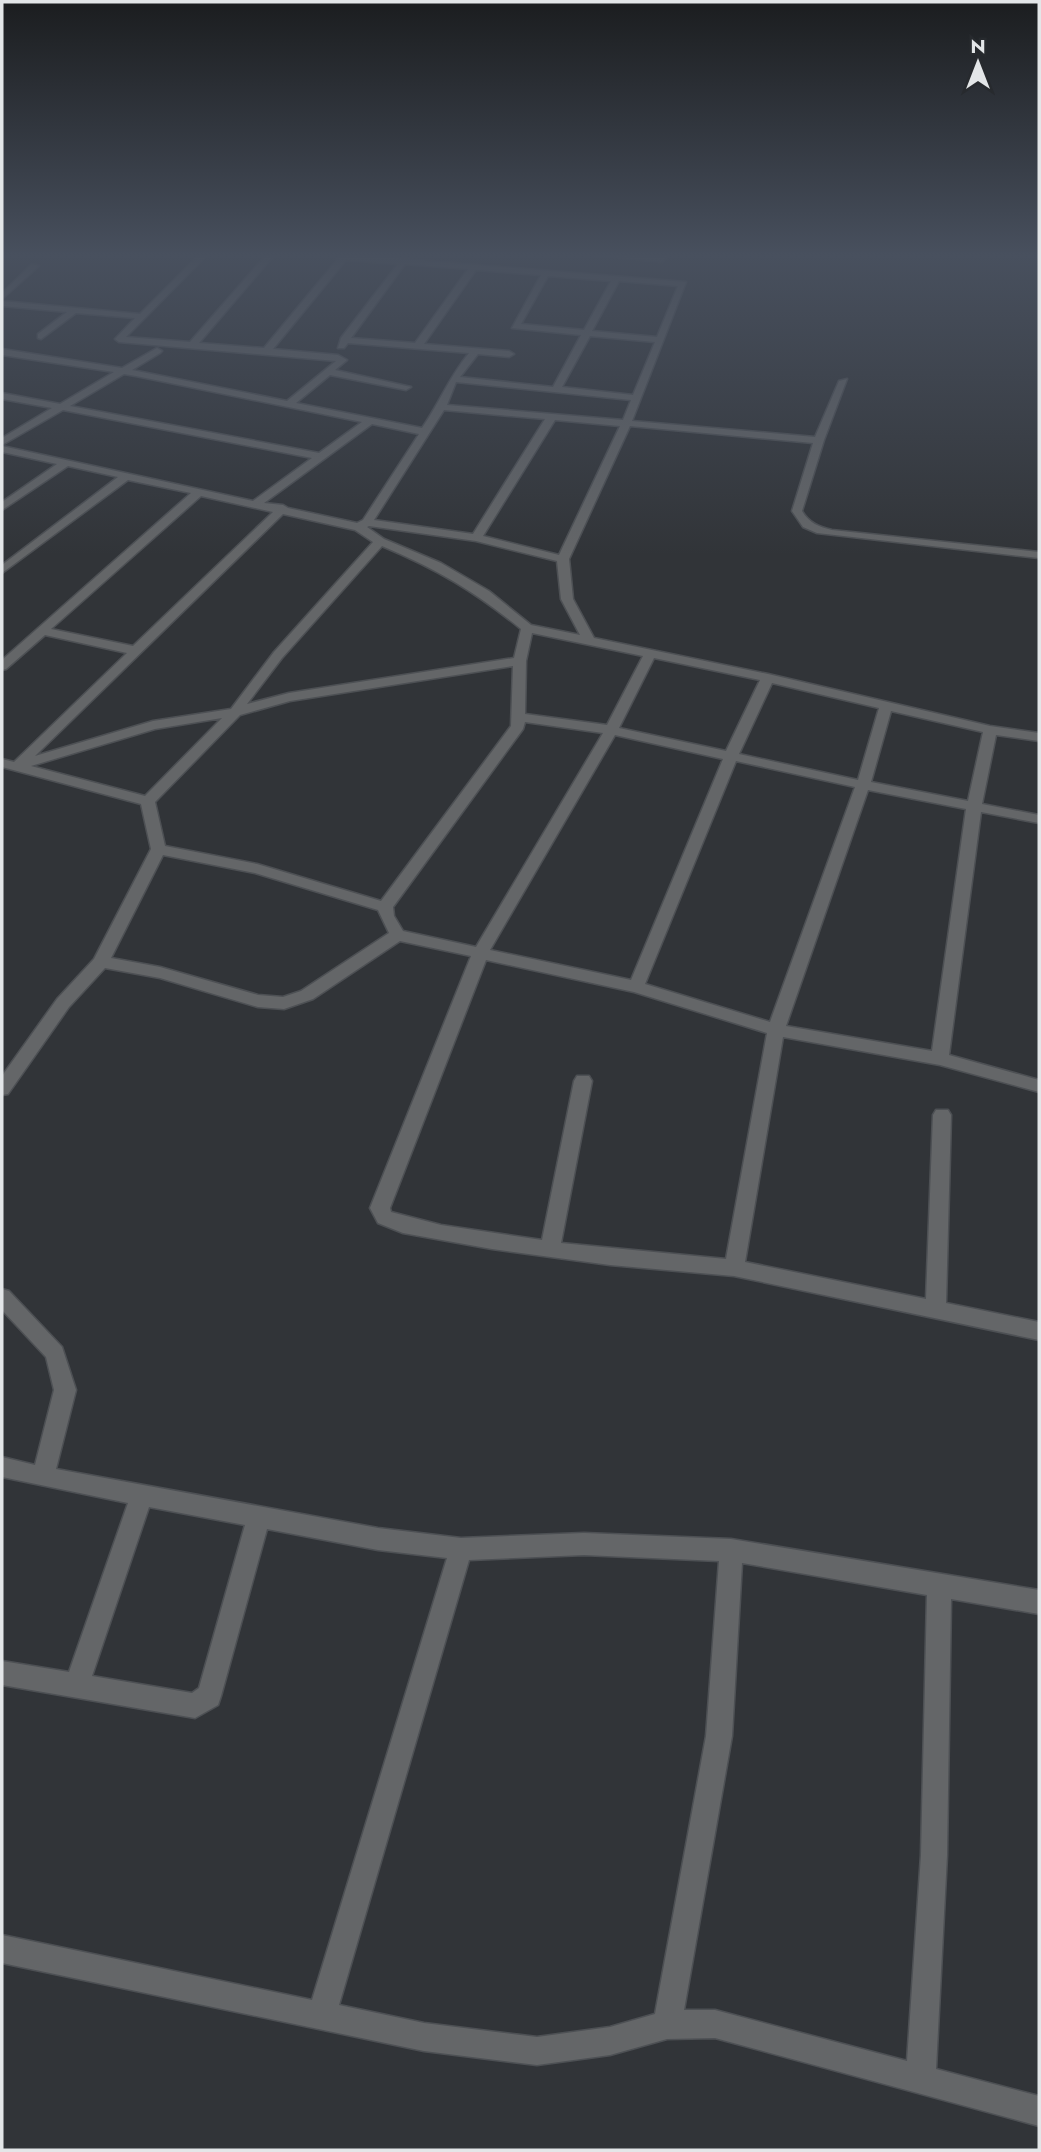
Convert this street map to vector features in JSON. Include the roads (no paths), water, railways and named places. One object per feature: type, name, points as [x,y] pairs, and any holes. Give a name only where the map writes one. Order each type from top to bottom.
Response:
[{"type":"street","points":[[18,354],[124,371],[425,432]]},
{"type":"street","points":[[2,442],[151,354]]},
{"type":"street","points":[[289,404],[342,362],[335,357],[306,354]]},
{"type":"street","points":[[363,524],[441,407],[453,379],[473,354]]},
{"type":"street","points":[[556,390],[575,354]]},
{"type":"street","points":[[588,639],[567,599],[563,559],[627,422],[654,354]]},
{"type":"street","points":[[330,372],[406,387]]},
{"type":"street","points":[[453,379],[636,398]]},
{"type":"street","points":[[844,381],[819,440],[797,511],[805,523],[816,530],[1039,555]]},
{"type":"street","points":[[2,396],[321,457]]},
{"type":"street","points":[[441,407],[819,440]]},
{"type":"street","points":[[476,538],[551,418]]},
{"type":"street","points":[[257,503],[370,421]]},
{"type":"street","points":[[2,449],[363,524],[476,538],[563,559]]},
{"type":"street","points":[[2,507],[66,463]]},
{"type":"street","points":[[2,570],[126,475]]},
{"type":"street","points":[[2,666],[200,491]]},
{"type":"street","points":[[17,766],[283,508]]},
{"type":"street","points":[[363,524],[380,541],[437,565],[485,594],[527,628],[768,678],[989,730],[1039,737]]},
{"type":"street","points":[[148,801],[235,712],[278,655],[380,541]]},
{"type":"street","points":[[527,628],[520,660],[518,726],[386,907],[386,916],[398,935],[636,987],[776,1030],[940,1059],[1039,1086]]},
{"type":"street","points":[[44,631],[137,650]]},
{"type":"street","points":[[650,654],[611,730],[480,954],[380,1208],[385,1218],[396,1223],[550,1249],[702,1268],[734,1268],[1039,1331]]},
{"type":"street","points":[[17,766],[153,725],[235,712],[289,697],[520,660]]},
{"type":"street","points":[[636,987],[731,757],[768,678]]},
{"type":"street","points":[[734,1268],[776,1030],[863,785],[886,706]]},
{"type":"street","points":[[518,717],[611,730],[863,785],[1039,819]]},
{"type":"street","points":[[940,1059],[974,807],[989,730]]},
{"type":"street","points":[[2,763],[148,801]]},
{"type":"street","points":[[2,1088],[63,1003],[101,962],[158,849],[148,801]]},
{"type":"street","points":[[158,849],[257,869],[386,907]]},
{"type":"street","points":[[101,962],[160,973],[258,1001],[284,1003],[307,996],[398,935]]},
{"type":"street","points":[[550,1249],[583,1080]]},
{"type":"street","points":[[936,1311],[942,1115]]},
{"type":"street","points":[[2,1297],[55,1353],[65,1390],[43,1477]]},
{"type":"street","points":[[2,1467],[43,1477],[378,1539],[461,1549],[584,1544],[731,1550],[1039,1602]]},
{"type":"street","points":[[76,1686],[142,1495]]},
{"type":"street","points":[[2,1673],[195,1706],[209,1696],[259,1517]]},
{"type":"street","points":[[322,2015],[461,1549]]},
{"type":"street","points":[[667,2025],[719,1736],[731,1550]]},
{"type":"street","points":[[921,2078],[934,1855],[939,1586]]},
{"type":"street","points":[[2,1949],[425,2037],[537,2051],[610,2041],[667,2025],[715,2024],[1039,2111]]}]
